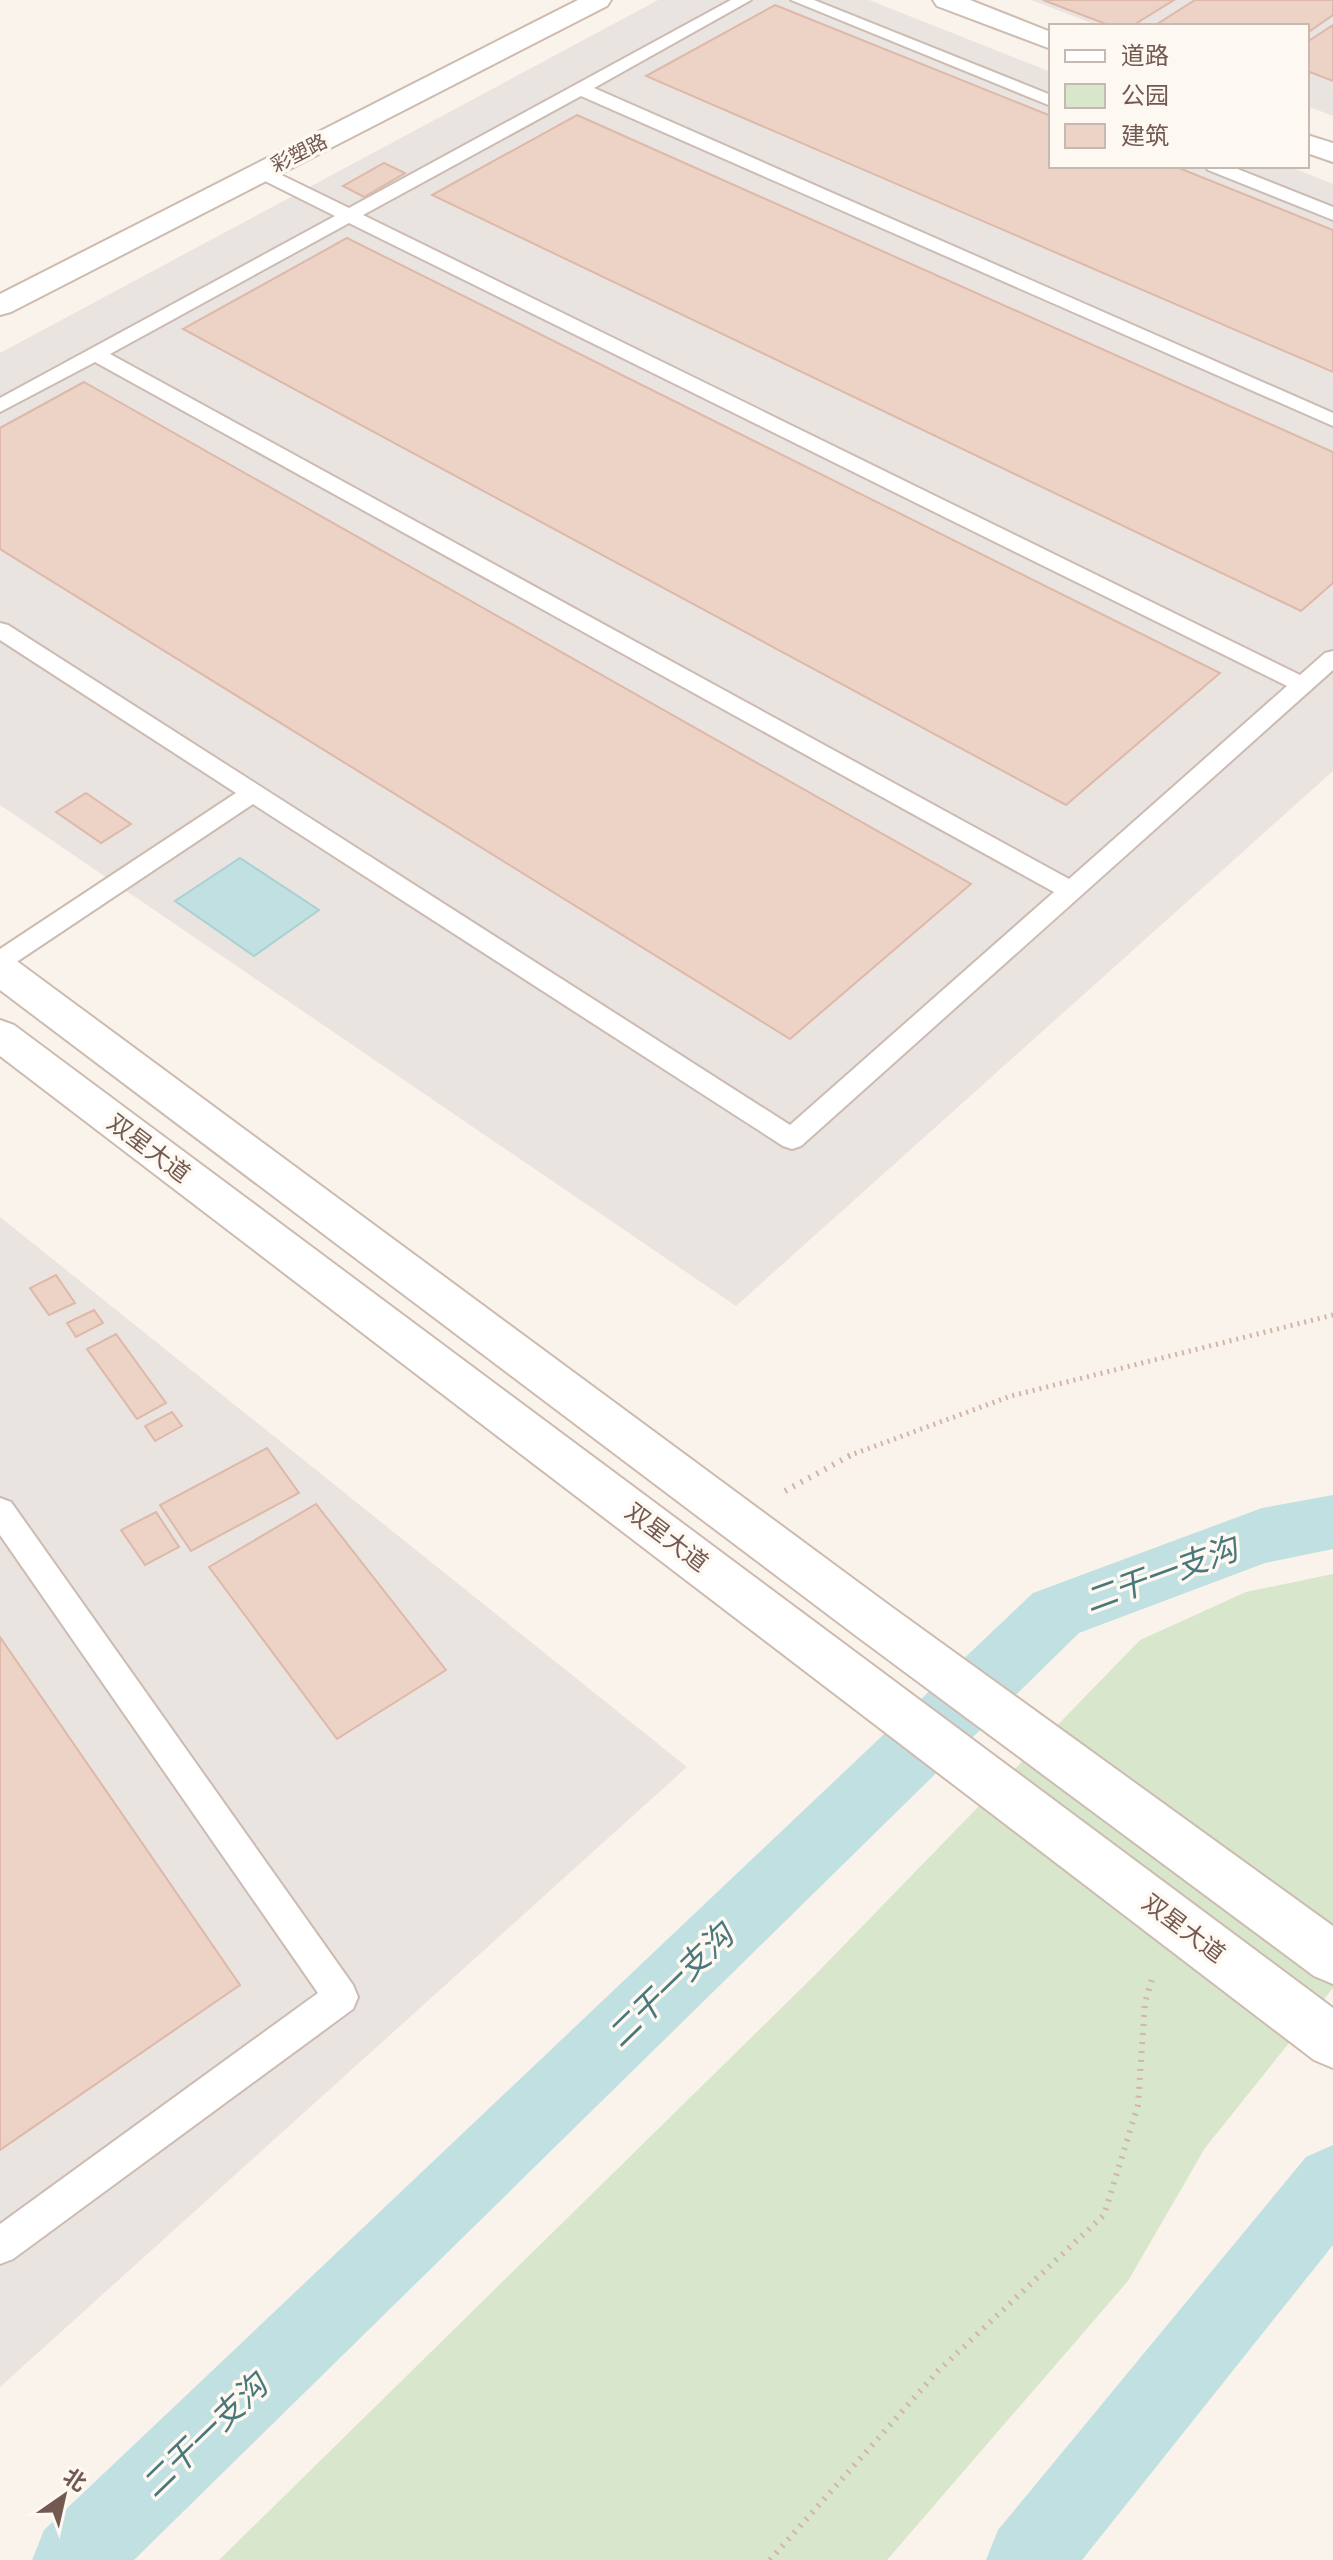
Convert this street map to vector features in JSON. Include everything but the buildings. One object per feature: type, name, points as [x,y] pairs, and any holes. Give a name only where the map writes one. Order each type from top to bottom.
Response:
[{"type":"street","name":"彩塑路","points":[[0,306],[598,0]]},
{"type":"street","points":[[946,0],[1049,40]]},
{"type":"street","points":[[1309,144],[1333,153]]},
{"type":"street","points":[[3,974],[872,1620],[1333,1958]]},
{"type":"street","name":"双星大道","points":[[0,1035],[1333,2041]]},
{"type":"lane","points":[[0,406],[743,0]]},
{"type":"lane","points":[[799,0],[1049,100]]},
{"type":"lane","points":[[581,89],[1333,420]]},
{"type":"lane","points":[[1219,168],[1333,214]]},
{"type":"lane","points":[[261,172],[1303,685]]},
{"type":"lane","points":[[95,354],[1071,891]]},
{"type":"lane","points":[[0,630],[792,1139],[1333,658]]},
{"type":"lane","points":[[3,974],[253,793]]},
{"type":"lane","points":[[0,1511],[341,1997],[0,2246]]},
{"type":"path","points":[[735,1518],[851,1455],[1011,1396],[1333,1315]]},
{"type":"path","points":[[770,2560],[938,2371],[1104,2215],[1138,2105],[1145,2002],[1153,1976],[1160,1966]]},
{"type":"shaded area","points":[[658,0],[869,0],[1049,71],[1049,168],[1293,168],[1333,184],[1333,771],[736,1306],[0,805],[0,353]]},
{"type":"shaded area","points":[[1031,0],[1333,0],[1333,116],[1309,107],[1309,24],[1094,24]]},
{"type":"shaded area","points":[[0,1217],[687,1767],[0,2387]]},
{"type":"green space","points":[[1333,1574],[1333,1988],[1205,2148],[1128,2281],[887,2560],[219,2560],[816,1974],[1140,1640],[1246,1592]]},
{"type":"water","points":[[240,858],[319,910],[254,956],[175,901]]},
{"type":"waterway","name":"二干一支沟","points":[[74,2560],[1056,1613],[1262,1536],[1333,1522]]},
{"type":"waterway","points":[[1028,2560],[1333,2184]]}]
